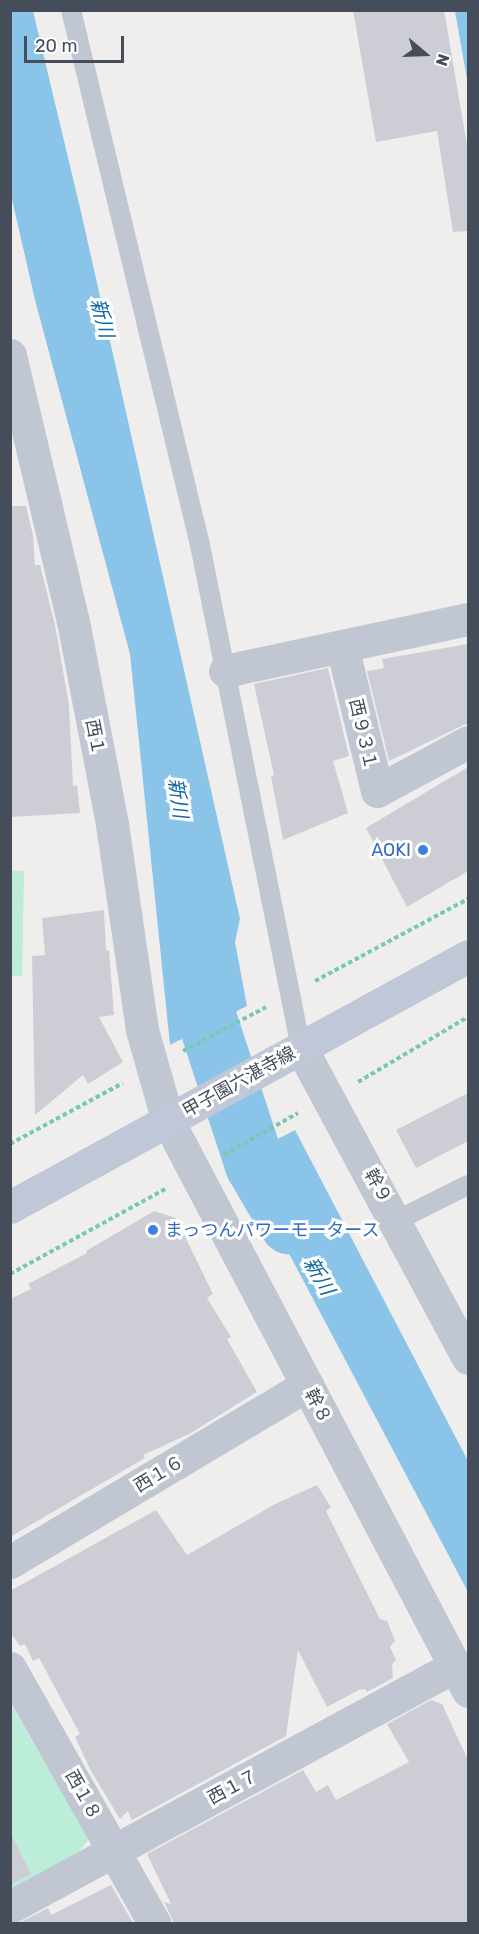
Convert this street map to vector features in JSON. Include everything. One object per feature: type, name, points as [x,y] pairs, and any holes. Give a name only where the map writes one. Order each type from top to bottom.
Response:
[{"type":"main road","name":"甲子園六湛寺線","points":[[10,1207],[468,956]]},
{"type":"street","name":"西１","points":[[13,376],[75,632],[112,824],[142,1030],[161,1063],[180,1115]]},
{"type":"street","points":[[225,671],[468,620]]},
{"type":"street","name":"西９３１","points":[[342,646],[377,791],[468,742]]},
{"type":"street","name":"幹９","points":[[288,1055],[329,1099],[468,1358]]},
{"type":"street","name":"幹８","points":[[180,1115],[206,1166],[307,1385],[462,1679]]},
{"type":"street","name":"西１６","points":[[10,1562],[307,1385]]},
{"type":"street","name":"西１８","points":[[10,1668],[155,1923]]},
{"type":"street","name":"西１７","points":[[10,1907],[114,1851],[462,1679]]},
{"type":"lane","points":[[71,10],[189,500],[225,671],[290,994],[288,1055]]},
{"type":"lane","points":[[396,1221],[468,1185]]},
{"type":"path","points":[[10,1144],[468,899]]},
{"type":"path","points":[[10,1274],[300,1112],[329,1099],[468,1017]]},
{"type":"green space","points":[[11,871],[24,871],[22,976],[10,976]]},
{"type":"green space","points":[[10,1703],[89,1839],[79,1852],[10,1890]]},
{"type":"water","points":[[10,11],[33,11],[81,212],[240,919],[235,942],[247,1006],[170,1045],[130,654],[35,300],[11,195]]},
{"type":"water","points":[[455,11],[468,11],[468,85]]},
{"type":"water","points":[[295,1130],[468,1461],[468,1592],[239,1159]]},
{"type":"pier","points":[[247,1006],[249,1009],[175,1059],[173,1056]]},
{"type":"building","points":[[353,10],[444,10],[468,151],[468,231],[453,232],[437,131],[376,142]]},
{"type":"building","points":[[10,506],[26,506],[33,535],[35,565],[40,565],[55,625],[69,705],[73,786],[77,785],[80,813],[10,817]]},
{"type":"building","points":[[468,644],[468,723],[389,761],[367,671],[384,668],[382,659]]},
{"type":"building","points":[[328,668],[349,756],[333,761],[348,813],[283,840],[271,776],[274,775],[254,684]]},
{"type":"building","name":"AOKI","points":[[468,767],[468,871],[407,907],[366,828]]},
{"type":"building","points":[[104,910],[106,951],[109,950],[114,1015],[99,1017],[123,1062],[88,1084],[83,1075],[35,1115],[32,956],[45,955],[42,918]]},
{"type":"building","points":[[468,1093],[468,1141],[416,1168],[396,1130]]},
{"type":"building","points":[[154,1211],[176,1218],[213,1294],[207,1298],[231,1337],[227,1339],[257,1392],[191,1433],[143,1455],[145,1458],[10,1537],[10,1299],[31,1289],[28,1284],[87,1253],[86,1251]]},
{"type":"building","points":[[317,1485],[331,1507],[326,1511],[380,1619],[387,1621],[395,1641],[390,1647],[396,1660],[392,1664],[393,1678],[367,1692],[365,1689],[359,1690],[327,1707],[298,1650],[286,1736],[132,1820],[128,1811],[120,1819],[91,1771],[75,1737],[80,1734],[39,1658],[33,1661],[25,1644],[20,1646],[10,1632],[10,1591],[156,1510],[187,1555],[277,1503]]},
{"type":"building","points":[[431,1700],[442,1704],[468,1760],[468,1923],[174,1923],[164,1902],[171,1904],[147,1854],[303,1770],[316,1792],[328,1785],[336,1800],[409,1762],[387,1724]]},
{"type":"building","points":[[10,1832],[31,1874],[10,1885]]},
{"type":"building","points":[[111,1885],[133,1923],[19,1923],[48,1908],[51,1915]]},
{"type":"waterway","name":"新川","points":[[197,943],[207,1019],[255,1165],[290,1225]]},
{"type":"place","name":"AOKI","points":[[423,850]]},
{"type":"place","name":"まっつんパワーモータース","points":[[153,1230]]}]
